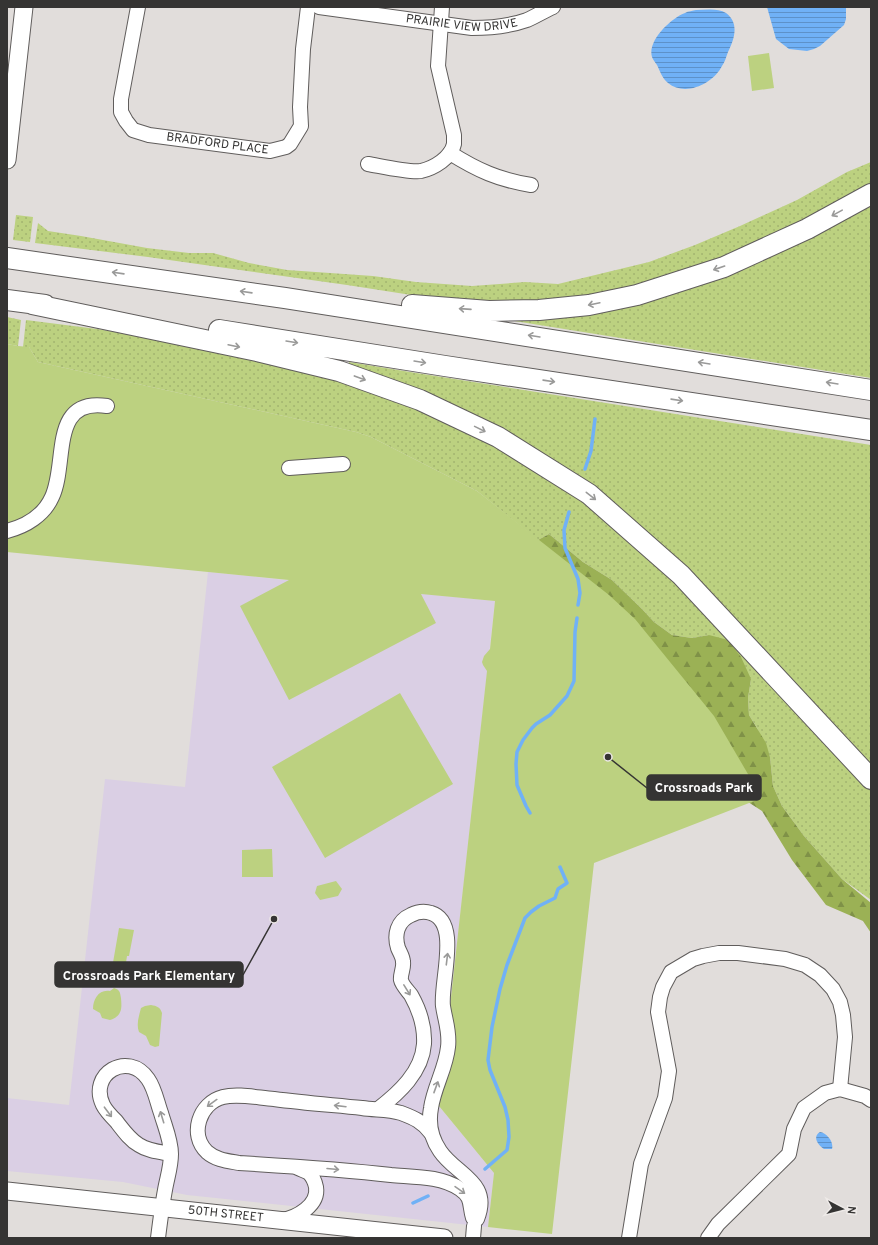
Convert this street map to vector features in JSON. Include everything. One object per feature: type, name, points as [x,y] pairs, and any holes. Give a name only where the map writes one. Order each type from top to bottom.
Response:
[{"type":"highway","points":[[285,298],[489,311],[539,310],[589,305],[637,295],[724,267],[807,229],[871,194]]},
{"type":"highway","points":[[7,258],[285,298],[871,390]]},
{"type":"highway","points":[[7,300],[169,322],[437,365],[871,430]]},
{"type":"highway","points":[[32,304],[257,351],[339,371],[420,400],[498,438],[589,494],[681,575],[871,779]]},
{"type":"main road","points":[[7,160],[24,7]]},
{"type":"main road","name":"50TH STREET","points":[[7,1191],[444,1238]]},
{"type":"street","name":"BRADFORD PLACE","points":[[138,7],[121,99],[121,112],[133,130],[149,135],[270,152],[286,148],[301,126],[300,107],[303,49],[308,7]]},
{"type":"street","name":"PRAIRIE VIEW DRIVE","points":[[319,7],[472,28],[488,28],[528,19],[553,7]]},
{"type":"street","points":[[368,164],[421,171],[439,164],[450,153],[454,145],[454,135],[438,66],[442,7]]},
{"type":"street","points":[[450,153],[490,175],[531,185]]},
{"type":"street","points":[[7,531],[25,525],[40,514],[52,498],[59,476],[65,431],[71,417],[78,410],[88,406],[107,406]]},
{"type":"street","points":[[289,468],[343,464]]},
{"type":"street","points":[[378,1109],[388,1102],[410,1079],[420,1060],[424,1046],[424,1032],[416,1004],[401,980],[403,961],[397,941],[397,929],[400,923],[409,916],[421,912],[432,913],[444,924],[447,932],[448,950],[443,1005],[449,1035],[448,1048],[443,1068],[435,1088],[430,1110],[429,1125],[440,1151],[473,1182],[478,1191],[480,1211],[474,1225]]},
{"type":"street","points":[[629,1238],[641,1164],[665,1098],[669,1071],[658,1012],[662,987],[671,972],[693,959],[703,956],[718,953],[738,953],[785,959],[805,965],[820,975],[833,989],[840,1002],[843,1015],[845,1037],[840,1089]]},
{"type":"street","points":[[158,1238],[170,1166],[171,1154],[169,1139],[149,1080],[144,1074],[135,1068],[120,1066],[112,1069],[103,1078],[100,1090],[102,1104],[107,1112],[133,1141],[140,1146],[171,1154]]},
{"type":"street","points":[[708,1238],[718,1224],[789,1154],[794,1129],[804,1108],[825,1093],[840,1089],[865,1096],[871,1100]]},
{"type":"street","points":[[431,1132],[425,1124],[418,1120],[400,1113],[378,1109],[230,1096],[223,1097],[210,1103],[201,1114],[198,1128],[200,1142],[208,1153],[223,1160],[239,1163],[353,1171],[437,1180],[451,1184],[464,1192],[469,1198],[472,1205],[471,1212],[474,1225]]},
{"type":"street","points":[[278,1220],[288,1219],[300,1214],[313,1201],[316,1192],[314,1178],[308,1173],[294,1166]]},
{"type":"shaded area","points":[[208,572],[495,601],[439,1106],[494,1173],[488,1227],[187,1195],[123,1182],[7,1171],[7,1098],[69,1105],[105,779],[185,787]]},
{"type":"green space","points":[[769,53],[774,88],[752,91],[748,56]]},
{"type":"green space","points":[[871,162],[871,186],[727,259],[603,295],[523,302],[437,299],[148,257],[35,243],[38,223],[48,231],[147,248],[189,253],[213,253],[249,263],[287,270],[373,276],[416,282],[472,286],[525,282],[558,284],[649,262],[695,245],[797,200],[847,172]]},
{"type":"green space","points":[[871,200],[871,378],[508,320],[597,308]]},
{"type":"green space","points":[[16,215],[33,217],[30,242],[13,240]]},
{"type":"green space","points":[[7,317],[21,320],[18,346],[7,344]]},
{"type":"green space","points":[[26,320],[187,342],[384,392],[543,470],[648,552],[871,787],[871,900],[842,879],[804,836],[782,806],[773,786],[770,757],[757,728],[749,715],[748,698],[751,679],[709,635],[692,638],[672,635],[654,622],[612,580],[583,562],[549,534],[538,540],[477,491],[371,437],[356,432],[38,362],[29,347],[23,347]]},
{"type":"green space","points":[[7,344],[29,347],[38,362],[356,432],[371,437],[477,491],[609,595],[635,619],[714,716],[762,798],[594,863],[552,1234],[488,1227],[494,1173],[439,1106],[487,671],[482,662],[484,656],[490,649],[495,601],[421,594],[436,623],[289,700],[240,606],[289,580],[7,552]]},
{"type":"green space","points":[[349,362],[871,445],[871,769],[615,506],[349,367]]},
{"type":"green space","points":[[549,534],[583,562],[612,580],[654,622],[672,635],[692,638],[709,635],[728,640],[741,657],[751,679],[748,698],[749,715],[766,743],[770,757],[773,786],[782,806],[804,836],[842,879],[871,903],[871,933],[863,921],[826,905],[792,860],[762,811],[728,789],[538,540]]},
{"type":"green space","points":[[400,693],[453,784],[325,858],[272,767]]},
{"type":"green space","points":[[272,849],[273,877],[242,877],[242,850]]},
{"type":"green space","points":[[336,881],[342,889],[338,896],[320,900],[315,893],[317,886]]},
{"type":"green space","points":[[119,928],[134,930],[129,956],[127,956],[124,976],[111,974]]},
{"type":"green space","points":[[114,988],[119,990],[121,998],[120,1012],[117,1016],[110,1020],[102,1018],[100,1013],[93,1009],[95,998],[100,993],[110,991]]},
{"type":"green space","points":[[151,1005],[158,1007],[162,1013],[159,1046],[155,1047],[150,1045],[146,1036],[139,1032],[138,1026],[141,1008]]},
{"type":"water","points":[[767,7],[846,7],[846,19],[844,25],[820,46],[807,51],[789,49],[776,39]]},
{"type":"water","points":[[696,10],[716,10],[726,13],[733,22],[734,37],[724,63],[712,78],[705,83],[690,89],[682,89],[675,87],[664,79],[652,58],[651,51],[657,37],[667,25],[679,16]]},
{"type":"water","points":[[820,1132],[829,1138],[832,1144],[832,1149],[824,1149],[818,1143],[816,1136]]},
{"type":"waterway","points":[[585,469],[591,451],[595,419]]},
{"type":"waterway","points":[[569,512],[564,530],[565,548],[578,579],[580,593],[578,605]]},
{"type":"waterway","points":[[530,813],[517,785],[517,752],[523,740],[532,728],[550,715],[567,696],[574,681],[575,632],[577,618]]},
{"type":"waterway","points":[[485,1169],[507,1150],[509,1137],[508,1120],[505,1107],[490,1070],[488,1060],[492,1027],[500,989],[507,965],[525,918],[539,906],[555,898],[558,889],[567,883],[560,867]]},
{"type":"waterway","points":[[413,1203],[428,1196]]},
{"type":"place","name":"Crossroads Park","points":[[608,757]]},
{"type":"place","name":"Crossroads Park Elementary","points":[[274,919]]}]
